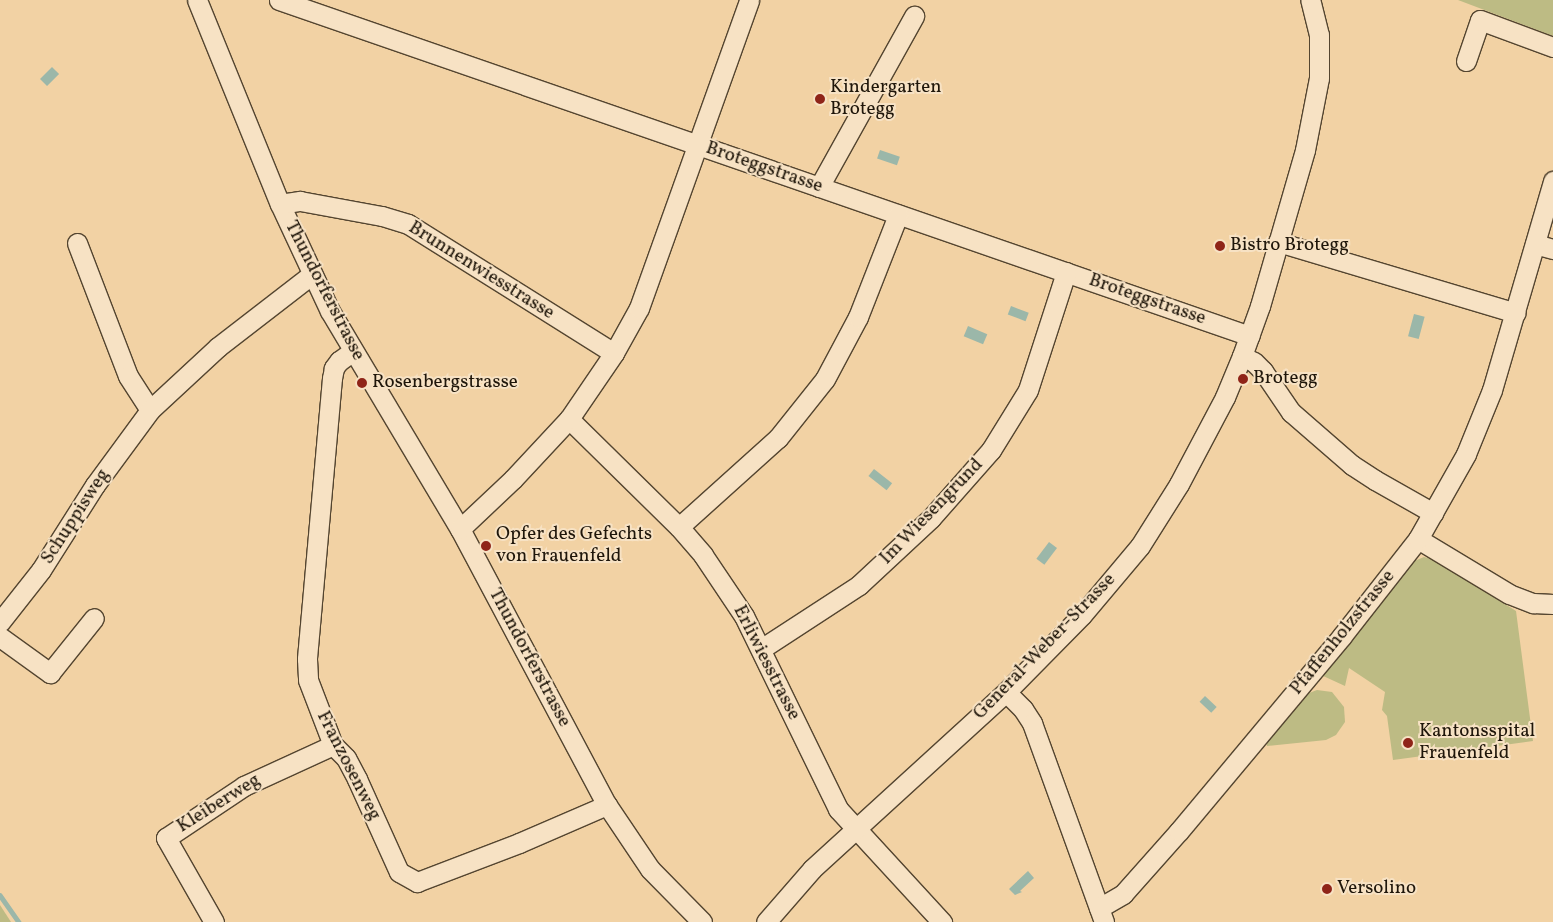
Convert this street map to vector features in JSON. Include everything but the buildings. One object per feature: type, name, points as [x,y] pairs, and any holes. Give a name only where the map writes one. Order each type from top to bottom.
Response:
[{"type":"street","name":"Thundorferstrasse","points":[[197,0],[311,275],[353,351],[460,529],[607,805],[650,869],[702,922]]},
{"type":"street","name":"Broteggstrasse","points":[[279,0],[1250,336]]},
{"type":"street","points":[[460,529],[514,479],[569,419],[614,353],[639,308],[699,145],[749,0]]},
{"type":"street","name":"General-Weber-Strasse","points":[[766,922],[796,886],[1006,692],[1082,615],[1140,546],[1193,460],[1250,336],[1305,150],[1317,94],[1319,36],[1310,0]]},
{"type":"street","points":[[819,187],[914,16]]},
{"type":"street","points":[[1466,61],[1480,20],[1553,47]]},
{"type":"street","name":"Pfaffenholzstrasse","points":[[1102,915],[1179,831],[1336,644],[1418,539],[1466,454],[1492,390],[1516,313],[1544,247],[1553,181]]},
{"type":"street","name":"Brunnenwiesstrasse","points":[[280,204],[300,201],[382,216],[408,224],[614,353]]},
{"type":"street","points":[[679,526],[778,438],[825,378],[858,317],[898,215]]},
{"type":"street","points":[[1278,242],[1516,313]]},
{"type":"street","points":[[77,243],[128,376],[150,410]]},
{"type":"street","name":"Im Wiesengrund","points":[[761,649],[858,585],[931,518],[991,450],[1028,390],[1066,272]]},
{"type":"street","name":"Schuppisweg","points":[[0,622],[41,570],[95,485],[150,410],[218,347],[311,275]]},
{"type":"street","name":"Franzosenweg","points":[[353,351],[339,361],[334,368],[332,378],[307,659],[308,680],[333,745],[346,758],[357,778],[399,872],[417,882],[519,843],[607,805]]},
{"type":"street","points":[[1242,356],[1254,362],[1263,371],[1291,412],[1352,465],[1375,480],[1434,512]]},
{"type":"street","name":"Erliwiesstrasse","points":[[569,419],[679,526],[727,588],[761,649],[838,809],[942,922]]},
{"type":"street","points":[[1418,539],[1509,594],[1533,603],[1553,604]]},
{"type":"street","points":[[0,637],[50,673],[94,618]]},
{"type":"street","points":[[1006,692],[1023,708],[1032,723],[1102,915]]},
{"type":"street","name":"Kleiberweg","points":[[214,922],[166,838],[244,786],[333,745]]},
{"type":"shaded area","points":[[1458,0],[1553,0],[1553,36]]},
{"type":"shaded area","points":[[52,67],[59,74],[47,86],[40,79]]},
{"type":"shaded area","points":[[880,150],[900,157],[897,165],[877,159]]},
{"type":"shaded area","points":[[1011,306],[1029,313],[1026,321],[1008,314]]},
{"type":"shaded area","points":[[1414,314],[1425,317],[1419,339],[1408,336]]},
{"type":"shaded area","points":[[968,326],[987,334],[983,344],[964,336]]},
{"type":"shaded area","points":[[874,469],[892,483],[887,490],[868,476]]},
{"type":"shaded area","points":[[1049,542],[1057,548],[1044,565],[1036,559]]},
{"type":"shaded area","points":[[1424,557],[1435,560],[1516,611],[1533,741],[1393,760],[1387,716],[1382,710],[1385,692],[1349,668],[1345,686],[1321,675],[1369,618],[1412,562]]},
{"type":"shaded area","points":[[1317,690],[1332,692],[1344,707],[1345,722],[1336,735],[1326,740],[1267,746],[1266,740],[1304,695]]},
{"type":"shaded area","points":[[1205,696],[1217,707],[1211,713],[1200,702]]},
{"type":"shaded area","points":[[1028,871],[1034,878],[1020,891],[1022,892],[1015,895],[1009,889]]},
{"type":"shaded area","points":[[0,905],[11,922],[0,922]]},
{"type":"waterway","points":[[0,895],[19,922]]},
{"type":"place","name":"Kindergarten Brotegg","points":[[820,99]]},
{"type":"place","name":"Bistro Brotegg","points":[[1220,246]]},
{"type":"place","name":"Brotegg","points":[[1243,379]]},
{"type":"place","name":"Rosenbergstrasse","points":[[362,383]]},
{"type":"place","name":"Opfer des Gefechts von Frauenfeld","points":[[486,546]]},
{"type":"place","name":"Kantonsspital Frauenfeld","points":[[1408,743]]},
{"type":"place","name":"Versolino","points":[[1327,889]]}]
